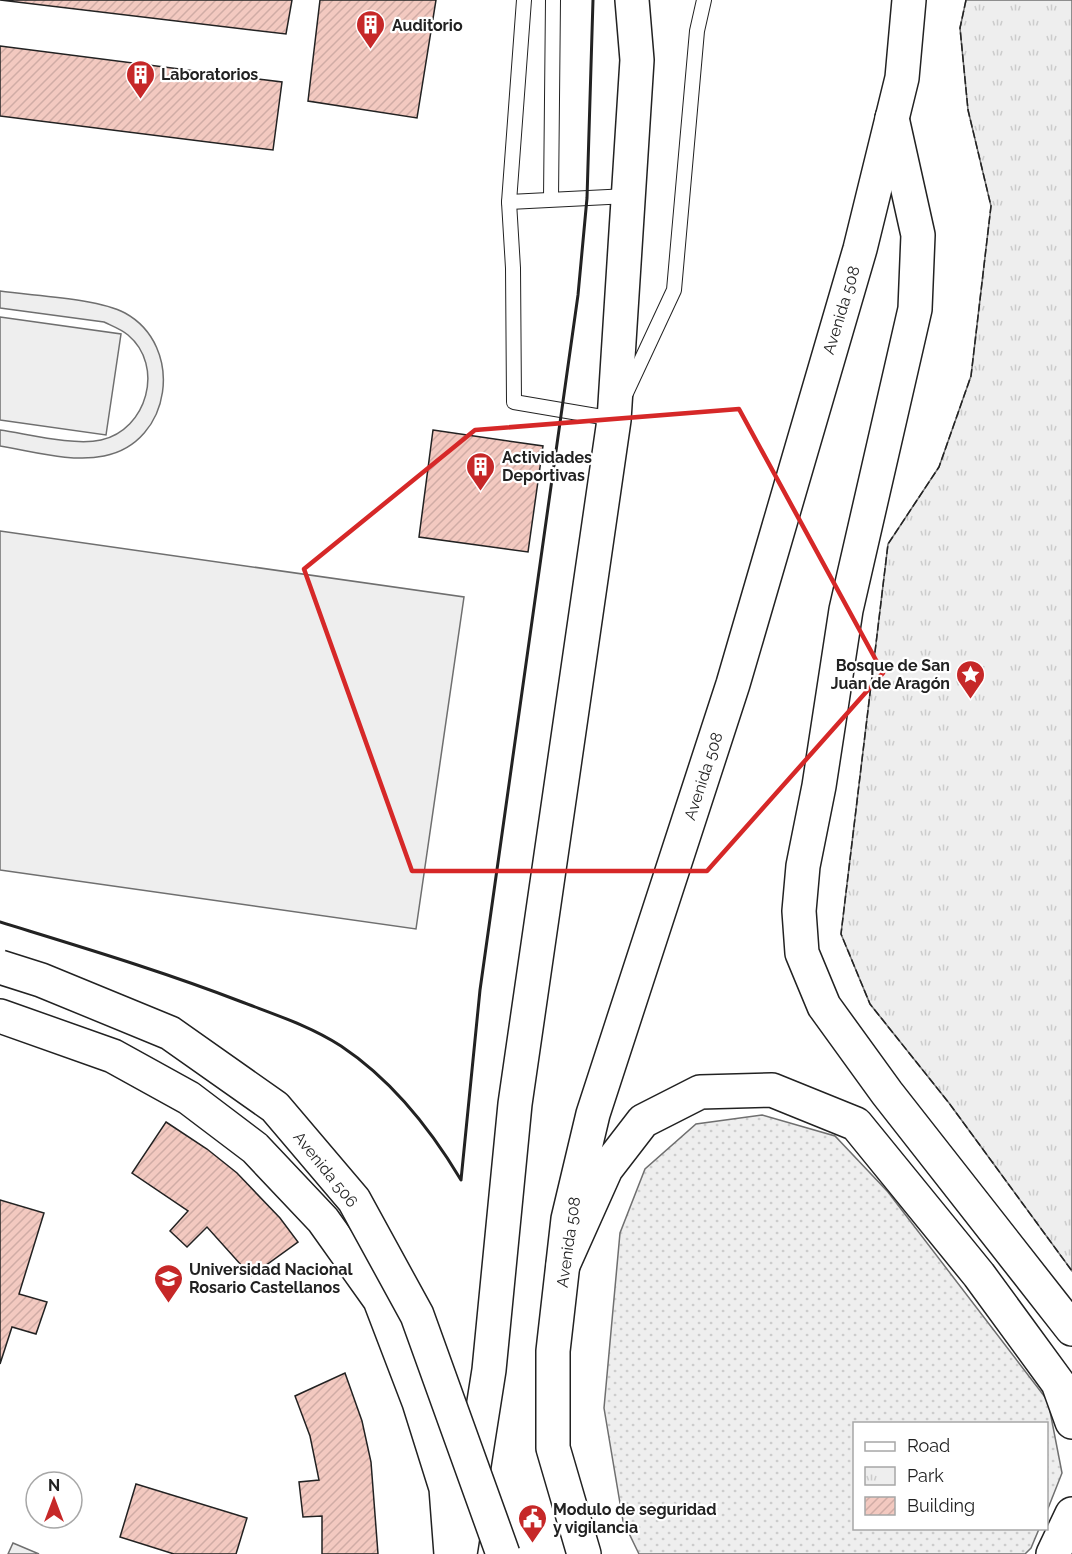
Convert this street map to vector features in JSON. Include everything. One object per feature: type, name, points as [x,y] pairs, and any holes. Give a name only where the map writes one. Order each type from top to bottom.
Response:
[{"type":"main road","points":[[460,1554],[489,1370],[515,1104],[614,420],[637,60],[632,0]]},
{"type":"main road","name":"Avenida 508","points":[[584,1554],[553,1449],[553,1351],[568,1219],[593,1114],[733,684],[860,249],[902,78],[909,0]]},
{"type":"main road","points":[[892,118],[918,235],[915,309],[846,610],[819,786],[803,866],[799,911],[802,953],[824,1006],[887,1093],[1072,1329]]},
{"type":"main road","name":"Avenida 506","points":[[0,967],[41,980],[170,1033],[275,1107],[354,1200],[417,1315],[503,1554]]},
{"type":"main road","points":[[0,1016],[113,1056],[189,1098],[255,1148],[322,1220],[380,1300],[419,1402],[446,1488],[451,1554]]},
{"type":"main road","points":[[563,1264],[606,1169],[643,1121],[700,1092],[772,1090],[856,1124],[979,1275],[1058,1383],[1072,1422]]},
{"type":"main road","points":[[1053,1554],[1072,1514]]},
{"type":"lane","points":[[524,0],[509,202],[513,268],[514,402],[614,420],[674,290],[697,31],[704,0]]},
{"type":"lane","points":[[551,198],[553,0]]},
{"type":"lane","points":[[509,202],[551,198],[628,196]]},
{"type":"highlighted area","points":[[739,409],[883,673],[707,871],[412,871],[304,569],[475,430]]},
{"type":"green space","name":"Bosque de San Juan de Aragón","points":[[966,0],[1072,0],[1072,1271],[949,1103],[870,1004],[841,934],[888,544],[939,467],[971,376],[991,206],[968,110],[960,28]]},
{"type":"green space","points":[[0,291],[98,304],[125,313],[144,328],[157,347],[163,369],[162,392],[156,414],[144,433],[127,447],[92,458],[52,456],[0,446],[0,430],[78,442],[101,440],[117,434],[130,424],[140,411],[146,395],[148,379],[146,363],[139,348],[122,331],[104,322],[0,308]]},
{"type":"green space","points":[[0,317],[121,334],[106,435],[0,420]]},
{"type":"green space","points":[[0,531],[464,597],[416,929],[0,870]]},
{"type":"green space","points":[[762,1115],[835,1136],[888,1192],[1048,1401],[1062,1473],[1048,1508],[1048,1422],[853,1422],[853,1530],[1039,1530],[1031,1548],[1025,1554],[639,1554],[623,1521],[604,1408],[620,1233],[645,1169],[696,1124]]},
{"type":"green space","points":[[13,1543],[39,1554],[8,1554]]},
{"type":"building","name":"Laboratorios","points":[[0,0],[292,0],[286,34]]},
{"type":"building","name":"Auditorio","points":[[320,0],[436,0],[417,118],[308,101]]},
{"type":"building","name":"Laboratorios","points":[[0,46],[282,82],[273,150],[0,116]]},
{"type":"building","name":"Actividades Deportivas","points":[[433,430],[543,446],[528,552],[419,537]]},
{"type":"building","points":[[166,1122],[207,1149],[237,1173],[280,1218],[298,1242],[251,1276],[207,1227],[187,1247],[170,1231],[188,1211],[132,1173]]},
{"type":"building","points":[[0,1200],[44,1213],[19,1294],[47,1302],[36,1334],[12,1327],[0,1364]]},
{"type":"building","points":[[345,1373],[362,1421],[371,1462],[378,1554],[322,1554],[322,1516],[303,1517],[299,1482],[319,1480],[310,1436],[295,1396]]},
{"type":"building","points":[[136,1484],[247,1518],[236,1554],[174,1554],[120,1537]]},
{"type":"fence","points":[[966,0],[960,28],[968,110],[991,206],[971,376],[939,467],[888,544],[841,934],[870,1004],[949,1103],[1072,1271]]},
{"type":"wall","points":[[0,922],[182,980],[280,1016],[329,1039],[360,1059],[409,1106],[461,1180],[480,990],[578,295],[587,198],[593,0]]},
{"type":"place","name":"Auditorio","points":[[371,50]]},
{"type":"place","name":"Laboratorios","points":[[140,100]]},
{"type":"place","name":"Actividades Deportivas","points":[[481,492]]},
{"type":"place","name":"Bosque de San Juan de Aragón","points":[[971,700]]},
{"type":"place","name":"Universidad Nacional Rosario Castellanos","points":[[168,1304]]},
{"type":"place","name":"Modulo de seguridad y vigilancia","points":[[532,1544]]}]
